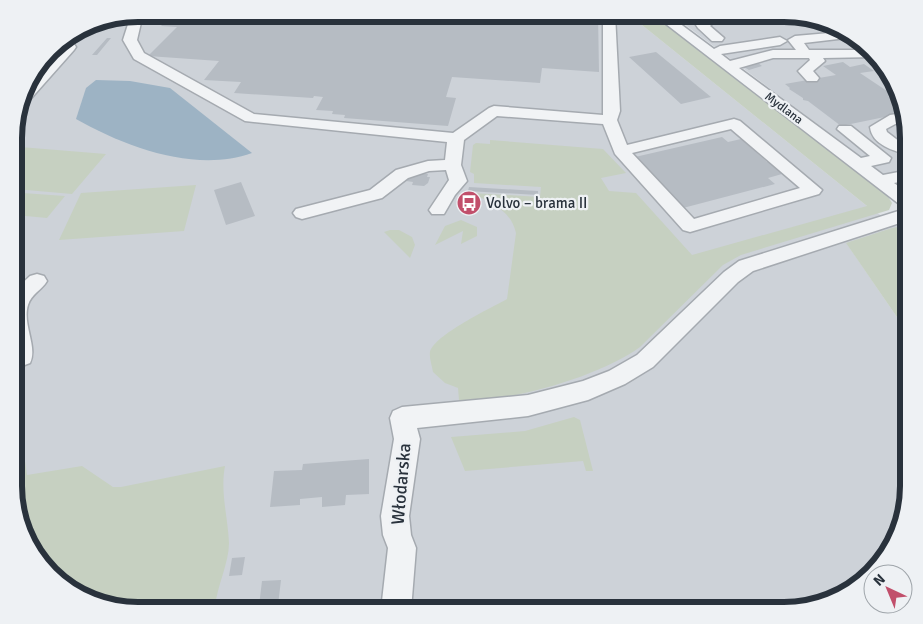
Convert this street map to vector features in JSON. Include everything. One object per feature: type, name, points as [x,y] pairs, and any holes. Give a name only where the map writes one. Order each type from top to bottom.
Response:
[{"type":"street","points":[[135,22],[130,40],[139,56],[182,78],[250,118],[456,138],[494,111],[609,120]]},
{"type":"street","points":[[609,22],[612,111],[609,120],[621,151],[690,226],[813,190],[734,124],[621,151]]},
{"type":"street","name":"Mydlana","points":[[670,22],[900,196]]},
{"type":"street","points":[[708,22],[702,25],[719,44],[839,36]]},
{"type":"street","points":[[795,40],[818,62],[805,71],[812,78]]},
{"type":"street","points":[[35,85],[69,47]]},
{"type":"street","points":[[728,66],[766,55],[865,54]]},
{"type":"street","points":[[899,118],[890,120],[878,127],[879,134],[900,147]]},
{"type":"street","points":[[845,129],[884,158],[858,164]]},
{"type":"street","points":[[438,210],[448,192],[442,182],[453,168],[456,138]]},
{"type":"street","points":[[302,213],[376,194],[402,174],[428,166],[453,168]]},
{"type":"street","points":[[880,181],[900,177]]},
{"type":"street","name":"Włodarska","points":[[397,602],[402,548],[397,535],[395,516],[407,439],[402,418],[524,407],[581,393],[630,371],[644,361],[731,277],[746,266],[900,217]]},
{"type":"street","points":[[22,293],[37,281]]},
{"type":"shaded area","points":[[138,22],[638,22],[867,206],[900,229],[847,244],[900,322],[900,493],[898,508],[889,537],[870,564],[863,564],[863,571],[855,578],[836,590],[822,595],[792,601],[138,602],[116,599],[87,590],[62,573],[38,544],[26,516],[22,486],[23,123],[26,108],[34,87],[56,56],[80,38],[108,26]]},
{"type":"shaded area","points":[[682,22],[800,23],[815,26],[836,34],[855,46],[877,68],[892,94],[897,108],[900,123],[900,186]]},
{"type":"green space","points":[[638,22],[664,22],[885,192],[892,203],[889,210],[741,255],[723,265],[640,347],[623,358],[578,378],[527,393],[479,400],[459,400],[458,388],[445,383],[433,372],[430,352],[441,338],[507,299],[516,233],[510,218],[505,213],[472,193],[540,197],[541,187],[474,183],[474,174],[470,172],[473,145],[476,143],[490,144],[490,140],[603,149],[626,173],[601,178],[609,191],[636,193],[692,255],[867,206]]},
{"type":"green space","points":[[22,147],[106,154],[72,194],[22,190]]},
{"type":"green space","points":[[196,185],[184,231],[59,240],[81,193]]},
{"type":"green space","points":[[22,194],[65,196],[47,218],[22,216]]},
{"type":"green space","points":[[461,220],[477,227],[477,236],[461,244],[463,231],[435,245],[445,226]]},
{"type":"green space","points":[[900,227],[900,322],[846,243]]},
{"type":"green space","points":[[399,230],[412,237],[415,245],[410,258],[384,232]]},
{"type":"green space","points":[[29,354],[22,378],[22,357]]},
{"type":"green space","points":[[574,417],[580,420],[593,471],[586,471],[583,461],[465,471],[451,437],[525,431]]},
{"type":"green space","points":[[22,440],[27,475],[82,466],[113,487],[225,466],[223,485],[229,543],[216,602],[138,602],[116,599],[87,590],[62,573],[38,544],[26,516],[22,486]]},
{"type":"water","points":[[96,80],[130,81],[170,88],[252,153],[231,158],[186,159],[140,148],[96,130],[76,119],[86,88]]},
{"type":"building","points":[[165,22],[598,22],[599,72],[542,68],[540,83],[452,77],[446,97],[456,98],[448,126],[344,118],[345,115],[332,114],[333,111],[316,110],[323,97],[234,93],[241,82],[204,80],[219,61],[148,56],[177,27],[161,26]]},
{"type":"building","points":[[107,38],[111,38],[97,55],[92,55]]},
{"type":"building","points":[[656,52],[711,97],[681,104],[629,57]]},
{"type":"building","points":[[843,62],[850,67],[864,64],[874,71],[860,73],[892,94],[898,114],[841,126],[808,101],[803,100],[785,84],[836,75],[823,66]]},
{"type":"building","points":[[758,63],[762,66],[749,70],[744,67]]},
{"type":"building","points":[[722,137],[728,142],[741,139],[767,162],[771,161],[781,169],[777,170],[782,174],[768,178],[775,184],[683,208],[635,157]]},
{"type":"building","points":[[416,173],[428,174],[427,177],[430,177],[428,183],[424,186],[412,185],[413,182],[406,181],[408,175]]},
{"type":"building","points":[[241,182],[255,216],[226,225],[214,190]]},
{"type":"building","points":[[469,187],[538,191],[538,195],[468,191]]},
{"type":"building","points":[[369,459],[369,494],[346,495],[345,505],[322,507],[322,497],[300,499],[300,505],[270,507],[274,471],[302,470],[303,464]]},
{"type":"building","points":[[245,557],[242,575],[229,576],[232,558]]},
{"type":"building","points":[[281,580],[278,602],[260,602],[262,581]]},
{"type":"place","name":"Volvo – brama II","points":[[469,203]]}]
